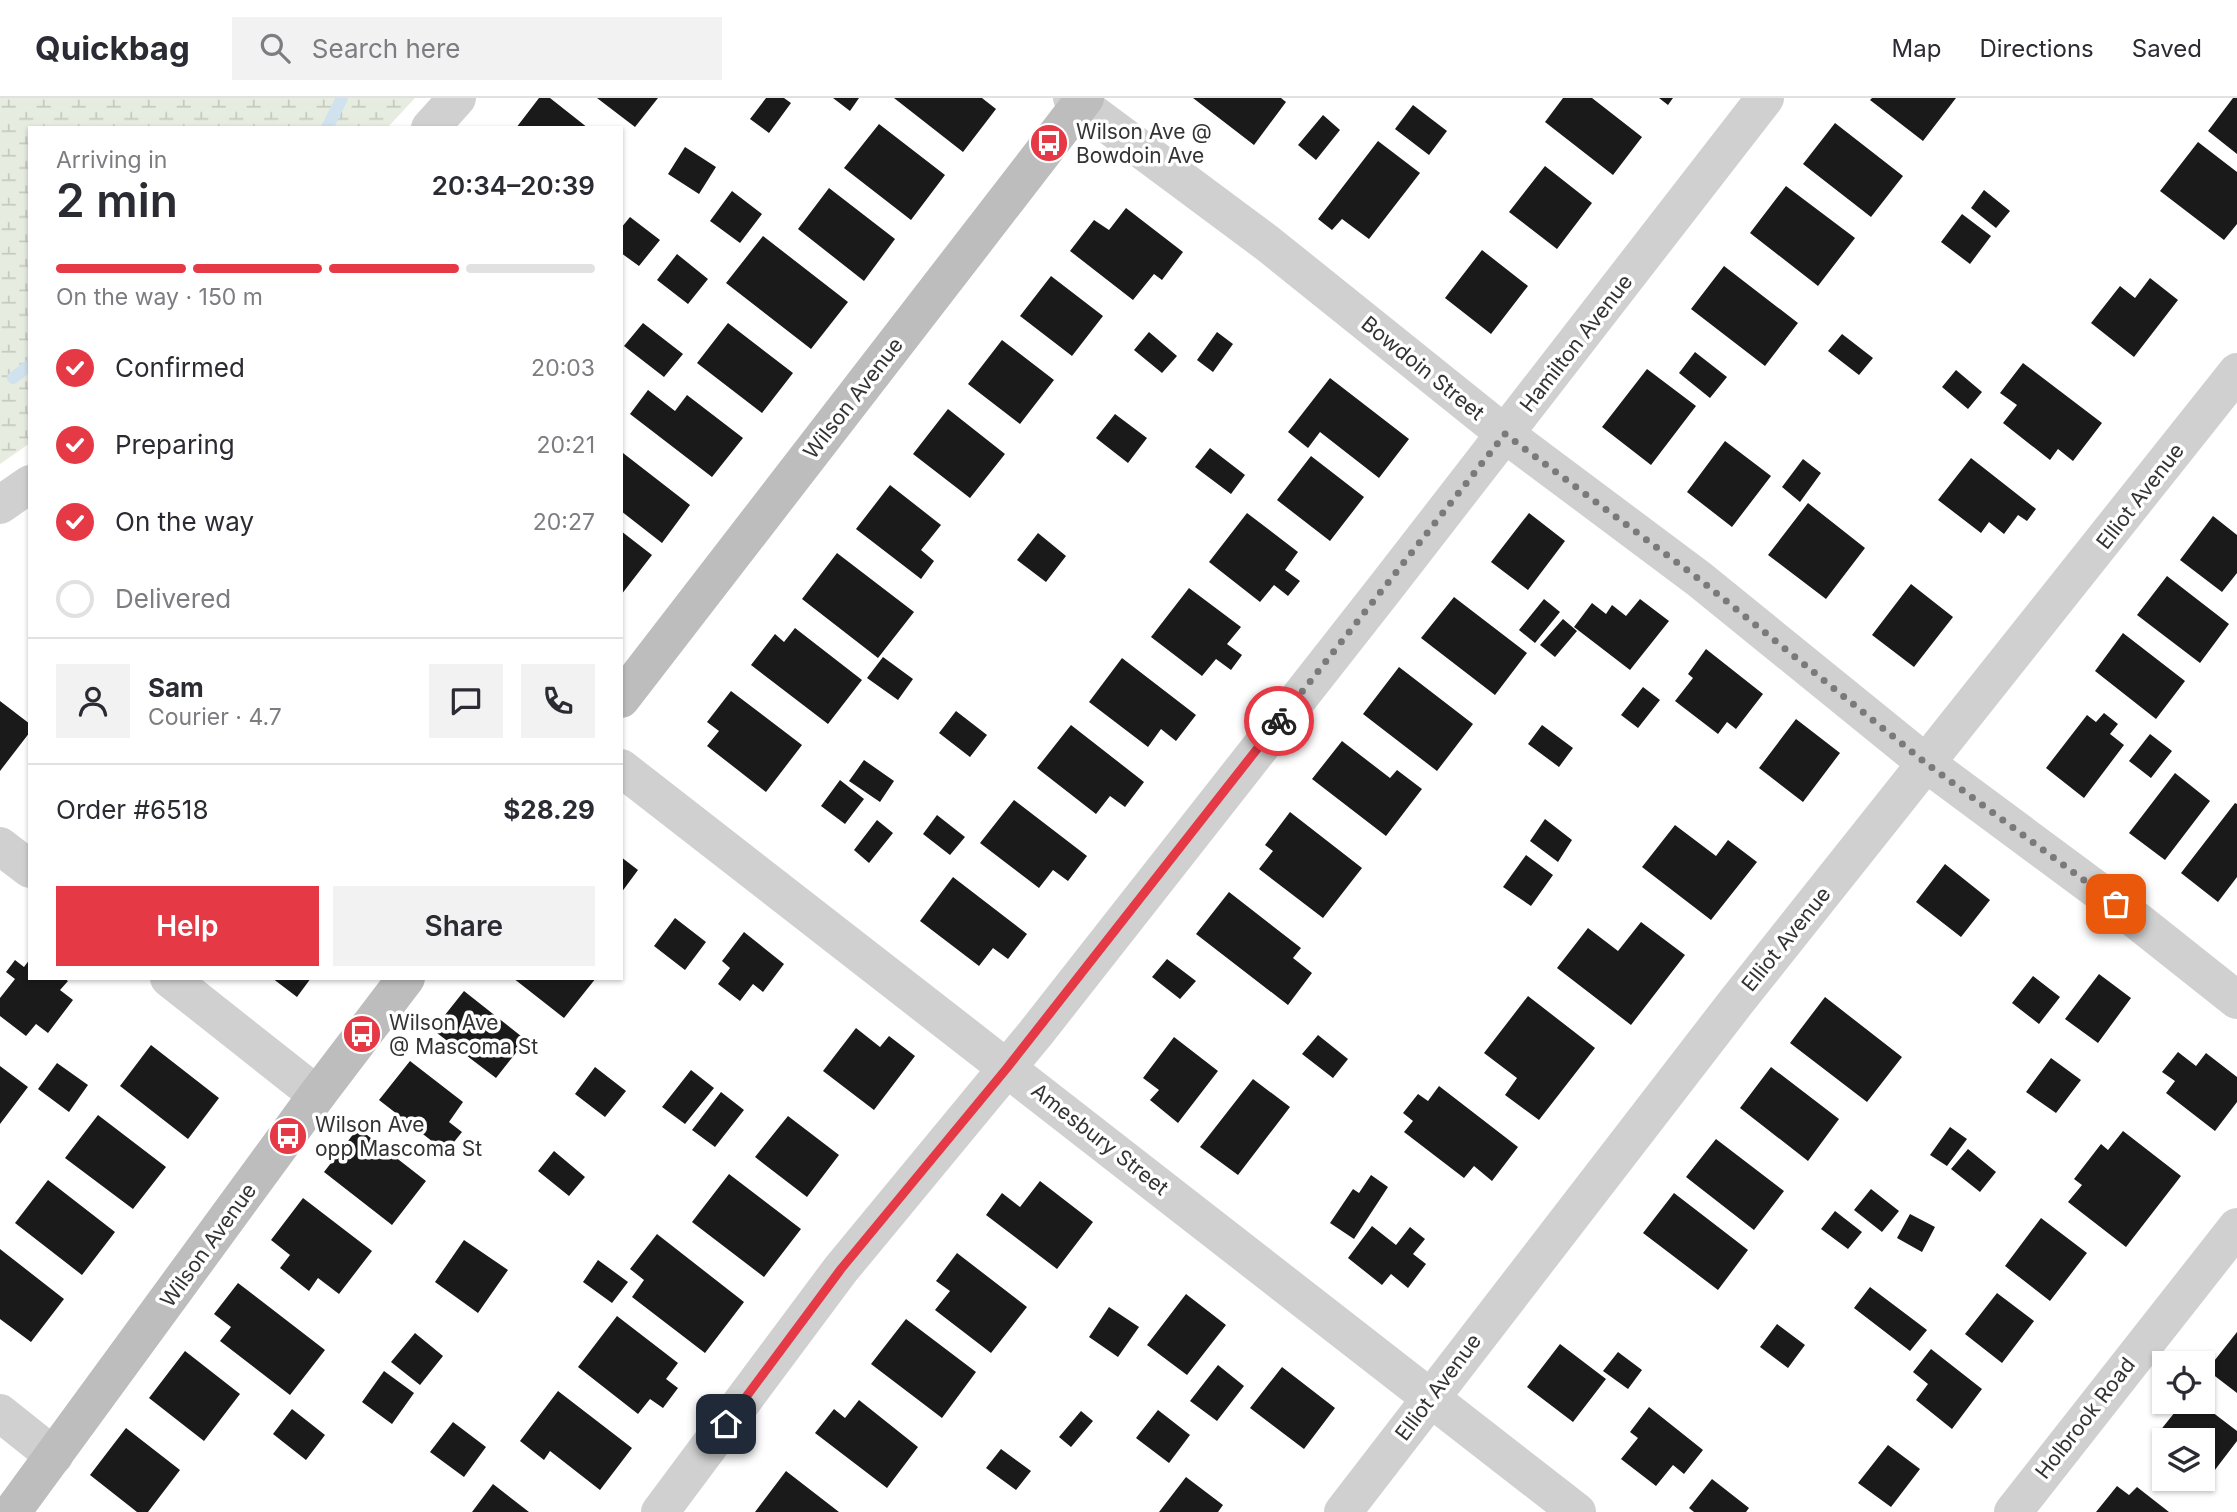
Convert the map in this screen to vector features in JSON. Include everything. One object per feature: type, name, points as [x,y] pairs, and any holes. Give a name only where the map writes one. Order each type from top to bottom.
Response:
[{"type":"street","points":[[432,126],[457,98]]},
{"type":"street","name":"Hamilton Avenue","points":[[660,1512],[841,1269],[1007,1068],[1765,98]]},
{"type":"street","name":"Bowdoin Street","points":[[1079,100],[1267,243],[1505,434],[1699,579],[1927,764],[2116,904],[2237,1000]]},
{"type":"street","name":"Wilson Avenue","points":[[623,696],[1079,100]]},
{"type":"street","name":"Elliot Avenue","points":[[1343,1512],[1736,1002],[2237,372]]},
{"type":"street","points":[[0,505],[28,485]]},
{"type":"street","name":"Amesbury Street","points":[[623,770],[1577,1512]]},
{"type":"street","points":[[0,846],[28,867]]},
{"type":"street","points":[[172,980],[317,1095]]},
{"type":"street","name":"Wilson Avenue","points":[[16,1511],[317,1095],[404,980]]},
{"type":"street","name":"Holbrook Road","points":[[2013,1512],[2237,1227]]},
{"type":"street","points":[[0,1413],[54,1456]]},
{"type":"green space","points":[[0,98],[415,98],[389,126],[28,126],[28,444],[0,464]]},
{"type":"building","points":[[539,98],[550,98],[585,126],[518,126]]},
{"type":"building","points":[[597,98],[658,98],[635,127]]},
{"type":"building","points":[[766,98],[784,98],[791,103],[769,133],[750,119]]},
{"type":"building","points":[[833,98],[859,98],[850,111]]},
{"type":"building","points":[[894,98],[982,98],[996,109],[963,152]]},
{"type":"building","points":[[1193,98],[1281,98],[1286,102],[1254,145]]},
{"type":"building","points":[[1563,98],[1592,98],[1642,137],[1613,175],[1545,122]]},
{"type":"building","points":[[1659,98],[1673,98],[1668,105]]},
{"type":"building","points":[[1956,98],[1923,141],[1870,100]]},
{"type":"building","points":[[2233,98],[2237,98],[2237,154],[2208,131]]},
{"type":"building","points":[[1413,105],[1447,131],[1429,155],[1395,129]]},
{"type":"building","points":[[1323,115],[1340,130],[1316,160],[1298,145]]},
{"type":"building","points":[[1835,123],[1903,176],[1871,217],[1803,164]]},
{"type":"building","points":[[879,124],[945,175],[911,220],[844,168]]},
{"type":"building","points":[[1378,141],[1420,173],[1369,239],[1342,219],[1332,230],[1318,219]]},
{"type":"building","points":[[2198,142],[2237,172],[2237,224],[2224,240],[2160,191]]},
{"type":"building","points":[[685,147],[716,167],[699,194],[668,174]]},
{"type":"building","points":[[1545,166],[1592,203],[1557,249],[1509,212]]},
{"type":"building","points":[[1786,186],[1855,238],[1818,286],[1750,233]]},
{"type":"building","points":[[829,188],[895,239],[864,281],[798,229]]},
{"type":"building","points":[[1984,190],[2010,211],[1996,228],[1971,208]]},
{"type":"building","points":[[732,191],[762,214],[740,243],[710,221]]},
{"type":"building","points":[[1126,208],[1183,252],[1162,280],[1154,274],[1133,300],[1070,251],[1094,220],[1109,230]]},
{"type":"building","points":[[1962,214],[1991,236],[1970,264],[1941,242]]},
{"type":"building","points":[[630,217],[660,240],[639,266],[623,254],[623,226]]},
{"type":"building","points":[[763,236],[848,302],[811,349],[726,283]]},
{"type":"building","points":[[1482,250],[1528,286],[1491,334],[1445,298]]},
{"type":"building","points":[[677,254],[708,279],[688,304],[657,280]]},
{"type":"building","points":[[1724,266],[1798,323],[1765,366],[1691,309]]},
{"type":"building","points":[[1051,276],[1103,316],[1072,356],[1020,316]]},
{"type":"building","points":[[2150,278],[2178,300],[2134,357],[2091,323],[2120,286],[2135,298]]},
{"type":"building","points":[[643,323],[683,354],[664,377],[624,346]]},
{"type":"building","points":[[728,323],[793,373],[762,413],[697,363]]},
{"type":"building","points":[[1149,332],[1177,356],[1162,373],[1134,350]]},
{"type":"building","points":[[1217,332],[1233,344],[1213,372],[1197,360]]},
{"type":"building","points":[[1842,334],[1873,358],[1859,375],[1828,351]]},
{"type":"building","points":[[1002,340],[1054,380],[1020,424],[968,384]]},
{"type":"building","points":[[1695,352],[1727,377],[1710,398],[1679,373]]},
{"type":"building","points":[[2023,363],[2102,423],[2073,461],[2058,449],[2050,460],[2003,423],[2017,405],[2000,393]]},
{"type":"building","points":[[1647,369],[1696,406],[1651,465],[1602,427]]},
{"type":"building","points":[[1956,370],[1982,392],[1968,409],[1942,387]]},
{"type":"building","points":[[1330,378],[1409,439],[1379,478],[1320,432],[1308,448],[1288,432]]},
{"type":"building","points":[[648,390],[675,411],[687,395],[743,438],[712,477],[630,414]]},
{"type":"building","points":[[948,409],[1005,454],[970,498],[913,454]]},
{"type":"building","points":[[1115,414],[1147,438],[1128,463],[1096,438]]},
{"type":"building","points":[[1725,441],[1771,476],[1732,527],[1687,492]]},
{"type":"building","points":[[1210,448],[1245,475],[1231,494],[1195,467]]},
{"type":"building","points":[[623,453],[690,505],[662,543],[623,513]]},
{"type":"building","points":[[1311,456],[1364,497],[1330,541],[1277,500]]},
{"type":"building","points":[[1971,458],[2036,509],[2027,521],[2018,515],[2004,534],[1989,522],[1981,533],[1938,500]]},
{"type":"building","points":[[1803,459],[1821,473],[1800,502],[1782,487]]},
{"type":"building","points":[[890,485],[941,525],[921,550],[934,561],[921,579],[856,529]]},
{"type":"building","points":[[1808,503],[1865,548],[1826,599],[1768,555]]},
{"type":"building","points":[[1247,513],[1298,552],[1285,570],[1300,581],[1288,596],[1274,585],[1260,602],[1209,562]]},
{"type":"building","points":[[1529,513],[1565,541],[1528,590],[1491,562]]},
{"type":"building","points":[[2213,516],[2237,535],[2237,573],[2222,592],[2180,560]]},
{"type":"building","points":[[623,533],[652,555],[623,592]]},
{"type":"building","points":[[1038,533],[1066,556],[1046,582],[1017,560]]},
{"type":"building","points":[[837,553],[914,612],[878,658],[802,599]]},
{"type":"building","points":[[2167,576],[2229,624],[2200,663],[2137,615]]},
{"type":"building","points":[[1911,584],[1953,617],[1914,667],[1872,635]]},
{"type":"building","points":[[1189,588],[1241,627],[1227,644],[1242,655],[1231,670],[1216,659],[1202,676],[1151,637]]},
{"type":"building","points":[[1454,597],[1527,653],[1495,695],[1421,638]]},
{"type":"building","points":[[1544,599],[1560,612],[1535,643],[1519,630]]},
{"type":"building","points":[[1640,599],[1669,621],[1630,670],[1574,627],[1592,603],[1606,614],[1612,605],[1626,616]]},
{"type":"building","points":[[1563,619],[1577,631],[1555,657],[1540,645]]},
{"type":"building","points":[[795,628],[862,680],[828,724],[751,665],[775,634],[784,642]]},
{"type":"building","points":[[2123,633],[2185,681],[2156,719],[2095,671]]},
{"type":"building","points":[[1706,649],[1763,694],[1736,729],[1727,722],[1718,734],[1675,701],[1693,678],[1688,674]]},
{"type":"building","points":[[883,657],[913,679],[898,700],[867,678]]},
{"type":"building","points":[[1122,658],[1196,715],[1176,741],[1161,729],[1148,747],[1089,702]]},
{"type":"building","points":[[1399,667],[1473,724],[1437,771],[1363,714]]},
{"type":"building","points":[[1643,687],[1660,700],[1638,728],[1621,715]]},
{"type":"building","points":[[731,691],[802,745],[766,792],[707,746],[719,731],[707,722]]},
{"type":"building","points":[[0,701],[28,722],[28,735],[0,771]]},
{"type":"building","points":[[956,711],[987,735],[970,757],[939,733]]},
{"type":"building","points":[[2104,713],[2118,724],[2110,734],[2124,745],[2084,798],[2046,768],[2087,715],[2096,722]]},
{"type":"building","points":[[1796,719],[1840,753],[1803,802],[1759,768]]},
{"type":"building","points":[[1071,725],[1144,782],[1125,807],[1110,796],[1096,814],[1037,768]]},
{"type":"building","points":[[1542,725],[1573,748],[1559,767],[1528,744]]},
{"type":"building","points":[[2150,734],[2172,751],[2151,778],[2129,761]]},
{"type":"building","points":[[1342,741],[1390,778],[1397,770],[1422,789],[1386,836],[1312,779]]},
{"type":"building","points":[[864,760],[894,781],[880,802],[849,781]]},
{"type":"building","points":[[2175,773],[2210,801],[2165,860],[2129,833]]},
{"type":"building","points":[[840,780],[864,799],[845,824],[821,806]]},
{"type":"building","points":[[1014,800],[1087,856],[1068,881],[1053,870],[1039,888],[980,843]]},
{"type":"building","points":[[2235,803],[2237,877],[2218,902],[2181,873]]},
{"type":"building","points":[[1290,812],[1362,868],[1323,918],[1259,869],[1273,851],[1265,845]]},
{"type":"building","points":[[937,815],[965,837],[950,855],[923,834]]},
{"type":"building","points":[[1545,819],[1572,840],[1558,862],[1530,841]]},
{"type":"building","points":[[877,820],[893,833],[869,863],[854,850]]},
{"type":"building","points":[[1675,825],[1716,856],[1728,840],[1757,862],[1711,920],[1642,867]]},
{"type":"building","points":[[1526,855],[1553,875],[1531,906],[1503,887]]},
{"type":"building","points":[[623,859],[638,870],[623,890]]},
{"type":"building","points":[[1945,864],[1990,900],[1961,937],[1916,902]]},
{"type":"building","points":[[953,877],[1027,934],[1008,959],[993,948],[979,966],[920,921]]},
{"type":"building","points":[[1229,892],[1301,948],[1293,958],[1312,973],[1288,1005],[1196,934]]},
{"type":"building","points":[[675,918],[706,942],[685,970],[654,946]]},
{"type":"building","points":[[1641,922],[1685,955],[1631,1025],[1557,968],[1588,928],[1618,951]]},
{"type":"building","points":[[744,932],[784,964],[763,992],[753,984],[740,1001],[718,984],[730,968],[722,961]]},
{"type":"building","points":[[1167,959],[1196,981],[1180,999],[1152,977]]},
{"type":"building","points":[[15,960],[24,967],[28,962],[28,980],[68,981],[60,990],[73,1000],[48,1033],[36,1024],[26,1036],[0,1016],[0,998],[15,979],[6,972]]},
{"type":"building","points":[[2099,974],[2131,998],[2098,1043],[2065,1019]]},
{"type":"building","points":[[2033,976],[2060,997],[2039,1024],[2012,1003]]},
{"type":"building","points":[[275,980],[310,980],[297,997]]},
{"type":"building","points":[[516,980],[594,980],[564,1018]]},
{"type":"building","points":[[464,991],[526,1040],[496,1078],[433,1030]]},
{"type":"building","points":[[1528,996],[1595,1048],[1539,1120],[1505,1095],[1517,1078],[1484,1053]]},
{"type":"building","points":[[1825,997],[1902,1057],[1867,1102],[1790,1043]]},
{"type":"building","points":[[856,1028],[880,1047],[889,1036],[915,1056],[874,1110],[823,1071]]},
{"type":"building","points":[[1318,1035],[1348,1059],[1333,1078],[1302,1054]]},
{"type":"building","points":[[1174,1037],[1218,1071],[1178,1123],[1150,1100],[1159,1090],[1143,1078]]},
{"type":"building","points":[[151,1045],[219,1098],[188,1139],[120,1086]]},
{"type":"building","points":[[2178,1052],[2196,1066],[2206,1053],[2237,1077],[2237,1102],[2215,1131],[2166,1093],[2175,1081],[2162,1072]]},
{"type":"building","points":[[2051,1058],[2081,1080],[2056,1113],[2026,1092]]},
{"type":"building","points":[[410,1061],[463,1102],[449,1122],[462,1132],[446,1152],[379,1100]]},
{"type":"building","points":[[57,1063],[88,1085],[69,1112],[38,1089]]},
{"type":"building","points":[[0,1066],[28,1087],[0,1124]]},
{"type":"building","points":[[595,1067],[626,1091],[605,1117],[575,1094]]},
{"type":"building","points":[[1771,1067],[1839,1119],[1808,1161],[1740,1108]]},
{"type":"building","points":[[691,1070],[714,1088],[685,1124],[662,1107]]},
{"type":"building","points":[[1253,1079],[1290,1107],[1238,1175],[1200,1147]]},
{"type":"building","points":[[1439,1086],[1518,1147],[1492,1181],[1474,1166],[1464,1178],[1404,1132],[1413,1121],[1403,1113],[1418,1094],[1428,1101]]},
{"type":"building","points":[[721,1092],[744,1110],[715,1147],[692,1130]]},
{"type":"building","points":[[98,1115],[166,1167],[133,1209],[65,1158]]},
{"type":"building","points":[[788,1116],[839,1155],[807,1197],[755,1157]]},
{"type":"building","points":[[1950,1127],[1967,1139],[1947,1166],[1930,1155]]},
{"type":"building","points":[[358,1128],[426,1181],[392,1225],[324,1172]]},
{"type":"building","points":[[2123,1131],[2181,1176],[2126,1247],[2068,1202],[2082,1185],[2074,1179],[2101,1144],[2108,1150]]},
{"type":"building","points":[[1716,1139],[1784,1191],[1754,1230],[1686,1177]]},
{"type":"building","points":[[1968,1149],[1996,1172],[1980,1192],[1951,1169]]},
{"type":"building","points":[[554,1151],[585,1177],[569,1196],[538,1171]]},
{"type":"building","points":[[729,1174],[801,1229],[764,1277],[692,1222]]},
{"type":"building","points":[[1371,1175],[1388,1187],[1354,1239],[1330,1223],[1353,1189],[1359,1193]]},
{"type":"building","points":[[48,1180],[115,1232],[82,1275],[15,1223]]},
{"type":"building","points":[[1040,1181],[1093,1222],[1057,1269],[986,1215],[1002,1193],[1020,1207]]},
{"type":"building","points":[[1871,1189],[1899,1211],[1882,1232],[1854,1210]]},
{"type":"building","points":[[1674,1193],[1748,1250],[1718,1290],[1643,1233]]},
{"type":"building","points":[[303,1198],[372,1251],[339,1294],[318,1278],[309,1291],[280,1268],[290,1255],[271,1240]]},
{"type":"building","points":[[1835,1211],[1862,1232],[1848,1249],[1821,1229]]},
{"type":"building","points":[[1910,1214],[1935,1227],[1922,1252],[1897,1238]]},
{"type":"building","points":[[2041,1218],[2087,1253],[2050,1301],[2005,1266]]},
{"type":"building","points":[[1372,1226],[1396,1245],[1410,1227],[1425,1239],[1413,1254],[1426,1264],[1408,1288],[1391,1274],[1382,1285],[1348,1258]]},
{"type":"building","points":[[657,1234],[744,1302],[705,1353],[632,1297],[644,1280],[630,1269]]},
{"type":"building","points":[[464,1240],[508,1270],[478,1313],[435,1282]]},
{"type":"building","points":[[0,1249],[64,1299],[31,1342],[0,1319]]},
{"type":"building","points":[[957,1253],[1027,1307],[991,1353],[935,1310],[950,1291],[936,1281]]},
{"type":"building","points":[[598,1260],[628,1282],[612,1303],[583,1282]]},
{"type":"building","points":[[238,1283],[325,1350],[290,1395],[220,1341],[231,1327],[214,1314]]},
{"type":"building","points":[[1870,1287],[1927,1330],[1910,1351],[1854,1308]]},
{"type":"building","points":[[1997,1293],[2034,1321],[2002,1363],[1965,1334]]},
{"type":"building","points":[[1186,1294],[1226,1325],[1187,1375],[1147,1345]]},
{"type":"building","points":[[1109,1307],[1139,1327],[1118,1357],[1089,1337]]},
{"type":"building","points":[[617,1316],[678,1363],[666,1379],[678,1388],[663,1408],[650,1399],[638,1414],[578,1367]]},
{"type":"building","points":[[906,1319],[976,1372],[942,1418],[871,1364]]},
{"type":"building","points":[[1777,1324],[1805,1345],[1788,1368],[1760,1347]]},
{"type":"building","points":[[2237,1332],[2237,1393],[2215,1376],[2215,1360]]},
{"type":"building","points":[[415,1333],[443,1356],[420,1385],[391,1362]]},
{"type":"building","points":[[1560,1344],[1606,1379],[1573,1422],[1527,1387]]},
{"type":"building","points":[[1931,1349],[1982,1389],[1952,1429],[1916,1400],[1928,1384],[1913,1372]]},
{"type":"building","points":[[185,1351],[240,1394],[204,1441],[149,1398]]},
{"type":"building","points":[[1618,1352],[1642,1370],[1628,1389],[1603,1371]]},
{"type":"building","points":[[1218,1365],[1244,1386],[1217,1421],[1190,1401]]},
{"type":"building","points":[[1282,1367],[1335,1408],[1304,1449],[1250,1408]]},
{"type":"building","points":[[384,1371],[414,1393],[392,1424],[362,1402]]},
{"type":"building","points":[[558,1391],[632,1448],[600,1490],[550,1451],[544,1460],[520,1441]]},
{"type":"building","points":[[859,1400],[918,1447],[887,1488],[815,1433],[834,1409],[845,1418]]},
{"type":"building","points":[[1649,1407],[1703,1450],[1684,1474],[1673,1465],[1656,1486],[1621,1459],[1638,1438],[1630,1432]]},
{"type":"building","points":[[292,1409],[325,1435],[306,1460],[273,1434]]},
{"type":"building","points":[[1158,1410],[1190,1435],[1169,1463],[1136,1438]]},
{"type":"building","points":[[1081,1411],[1093,1421],[1071,1447],[1059,1437]]},
{"type":"building","points":[[2173,1414],[2215,1414],[2237,1431],[2237,1441],[2215,1470],[2215,1428],[2162,1428]]},
{"type":"building","points":[[453,1422],[486,1447],[464,1477],[430,1452]]},
{"type":"building","points":[[126,1428],[180,1470],[148,1512],[137,1512],[90,1475]]},
{"type":"building","points":[[1888,1445],[1920,1469],[1891,1507],[1858,1483]]},
{"type":"building","points":[[1001,1449],[1031,1471],[1016,1490],[986,1468]]},
{"type":"building","points":[[786,1471],[839,1512],[755,1512]]},
{"type":"building","points":[[1186,1477],[1223,1505],[1218,1512],[1159,1512]]},
{"type":"building","points":[[1712,1479],[1749,1508],[1746,1512],[1694,1512],[1689,1508]]},
{"type":"building","points":[[493,1484],[529,1512],[472,1512]]},
{"type":"building","points":[[2117,1486],[2129,1495],[2137,1487],[2169,1512],[2096,1512]]},
{"type":"waterway","points":[[328,126],[342,98]]},
{"type":"waterway","points":[[13,378],[28,367]]},
{"type":"way so far","points":[[1279,721],[1505,434],[1699,579],[1927,764],[2116,904]]},
{"type":"place","name":"Wilson Ave @ Bowdoin Ave","points":[[1049,143]]},
{"type":"place","name":"Wilson Ave @ Mascoma St","points":[[362,1034]]},
{"type":"place","name":"Wilson Ave opp Mascoma St","points":[[288,1136]]},
{"type":"route","points":[[726,1424],[841,1269],[1007,1068],[1279,721]]}]
